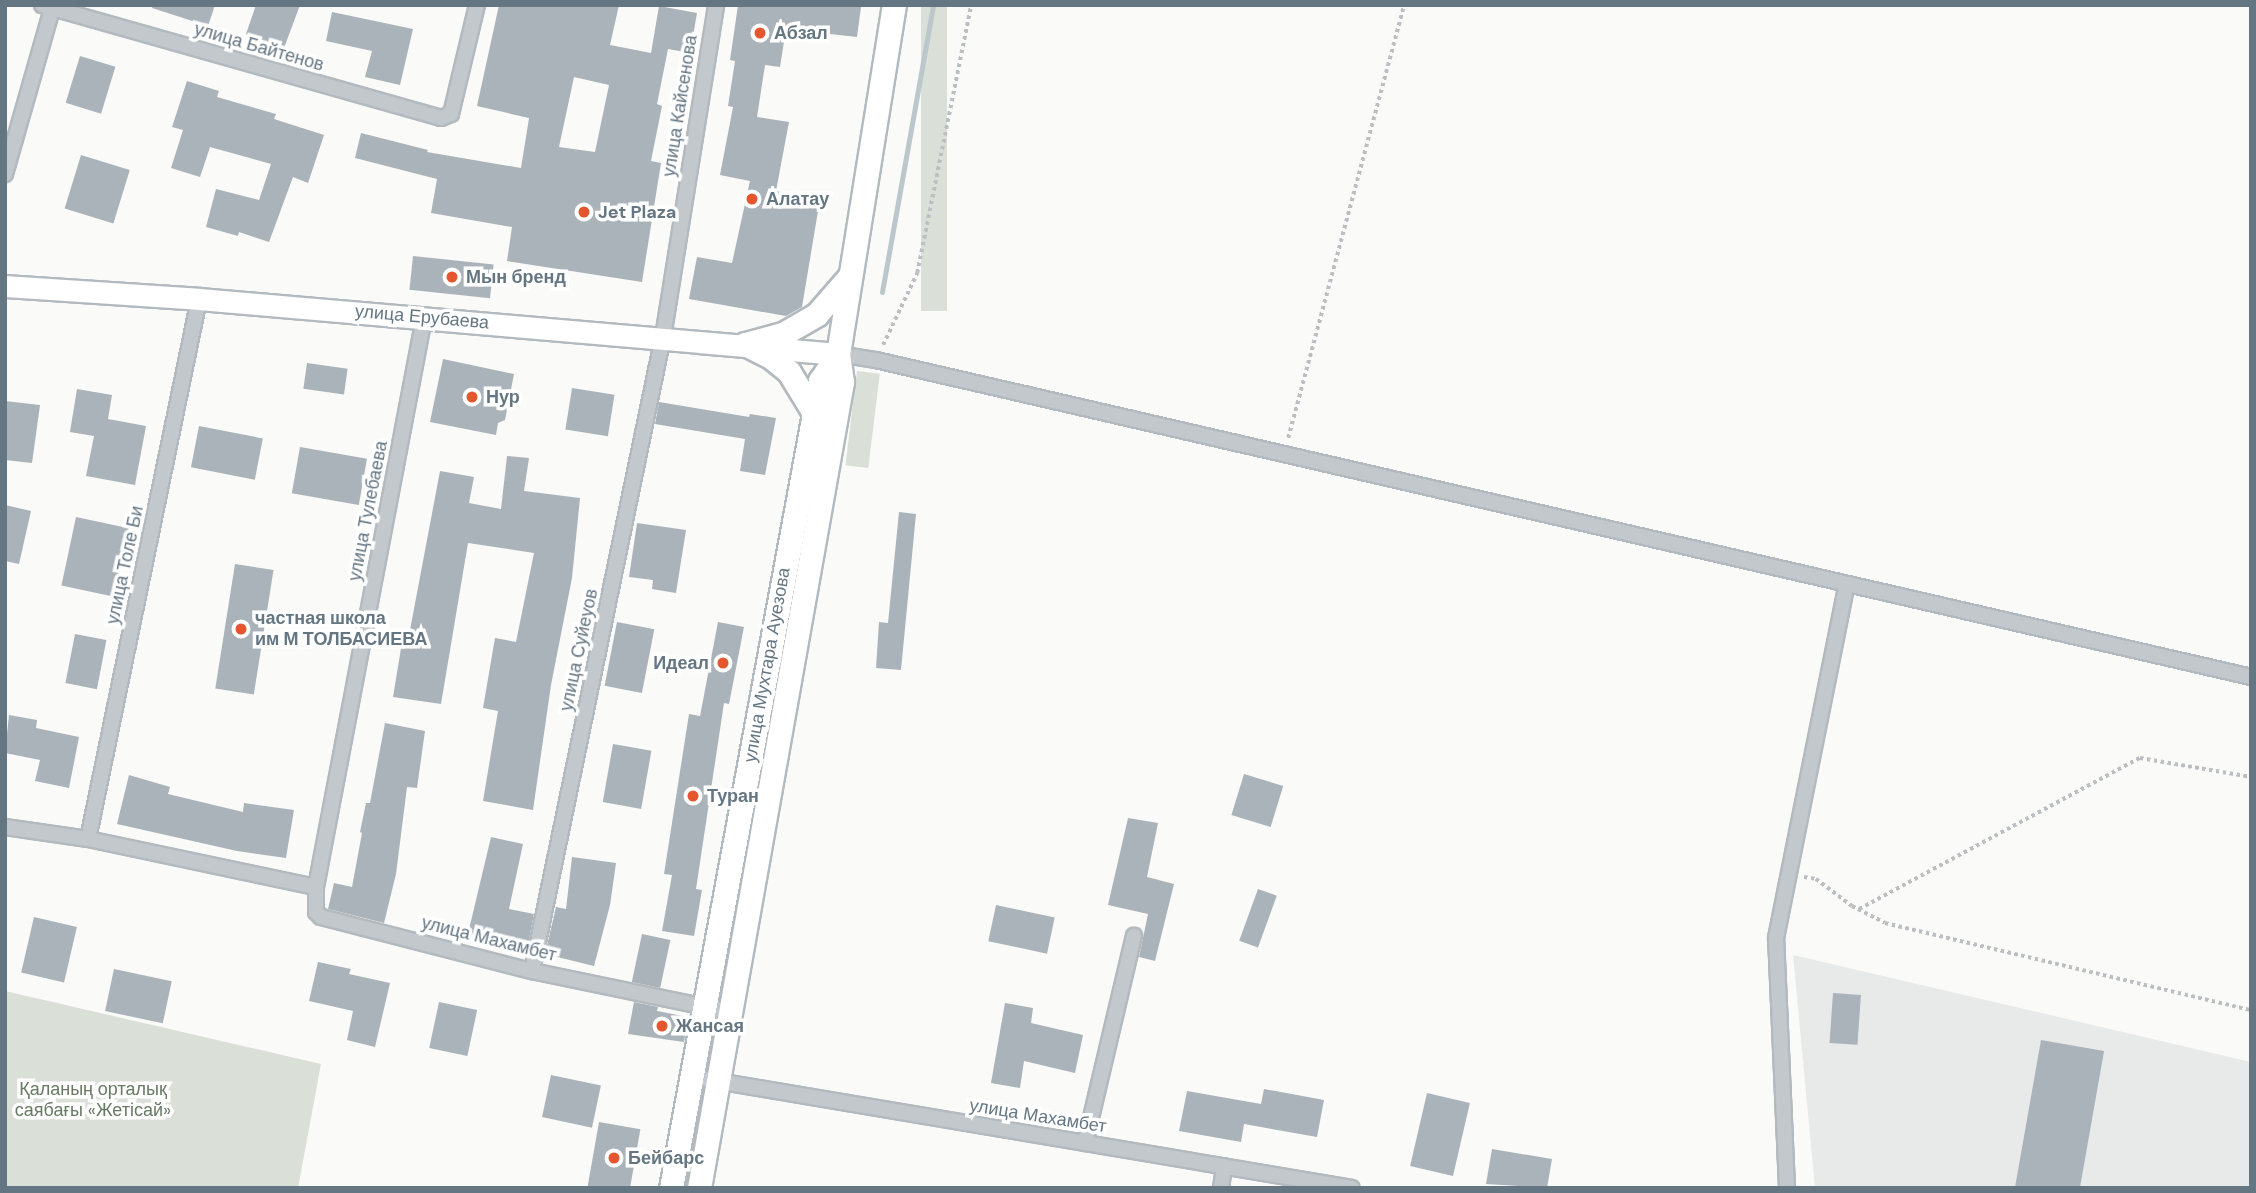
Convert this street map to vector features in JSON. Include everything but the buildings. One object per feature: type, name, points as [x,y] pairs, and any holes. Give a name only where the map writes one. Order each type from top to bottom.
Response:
[{"type":"main road","name":"улица Мухтара Ауезова","points":[[699,1188],[842,382],[838,354],[894,5]]},
{"type":"main road","points":[[745,344],[783,334],[817,314],[852,274]]},
{"type":"main road","points":[[745,344],[772,358],[789,372],[814,413]]},
{"type":"main road","name":"улица Мухтара Ауезова","points":[[671,1188],[820,381],[838,354]]},
{"type":"street","name":"улица Байтенов","points":[[49,6],[441,118],[452,114],[477,5]]},
{"type":"street","name":"улица Кайсенова","points":[[663,337],[716,5]]},
{"type":"street","points":[[5,174],[49,6]]},
{"type":"street","name":"улица Ерубаева","points":[[5,286],[199,299],[838,354]]},
{"type":"street","name":"улица Толе Би","points":[[88,839],[199,299]]},
{"type":"street","name":"улица Тулебаева","points":[[321,917],[316,912],[316,887],[424,318]]},
{"type":"street","name":"улица Суйеуов","points":[[532,971],[663,337]]},
{"type":"street","points":[[838,354],[876,360],[2251,677]]},
{"type":"street","points":[[1787,1188],[1776,938],[1847,584]]},
{"type":"street","points":[[5,827],[88,839],[316,887]]},
{"type":"street","name":"улица Махамбет","points":[[321,917],[532,971],[730,1012]]},
{"type":"street","points":[[1085,1143],[1134,936]]},
{"type":"street","name":"улица Махамбет","points":[[693,1077],[1352,1188]]},
{"type":"street","points":[[1221,1188],[1224,1166]]},
{"type":"path","points":[[876,360],[917,273],[971,5]]},
{"type":"path","points":[[1284,454],[1404,5]]},
{"type":"path","points":[[1858,909],[2140,758],[2251,777]]},
{"type":"path","points":[[1790,875],[1816,880],[1858,909],[1885,923],[2251,1010]]},
{"type":"shaded area","points":[[1793,955],[2251,1062],[2251,1188],[1815,1188]]},
{"type":"green space","points":[[921,5],[947,5],[947,311],[921,311]]},
{"type":"green space","points":[[857,371],[880,374],[868,468],[845,465]]},
{"type":"green space","name":"Қаланың орталық саябағы «Жетісай»","points":[[5,991],[321,1064],[298,1188],[5,1188]]},
{"type":"waterway","points":[[882,292],[933,5]]},
{"type":"place","name":"Абзал","points":[[760,33]]},
{"type":"place","name":"Алатау","points":[[752,199]]},
{"type":"place","name":"Jet Plaza","points":[[584,212]]},
{"type":"place","name":"Мын бренд","points":[[452,277]]},
{"type":"place","name":"Нур","points":[[472,397]]},
{"type":"place","name":"частная школа им М ТОЛБАСИЕВА","points":[[241,629]]},
{"type":"place","name":"Идеал","points":[[723,663]]},
{"type":"place","name":"Туран","points":[[693,796]]},
{"type":"place","name":"Жансая","points":[[662,1026]]},
{"type":"place","name":"Бейбарс","points":[[614,1158]]}]
